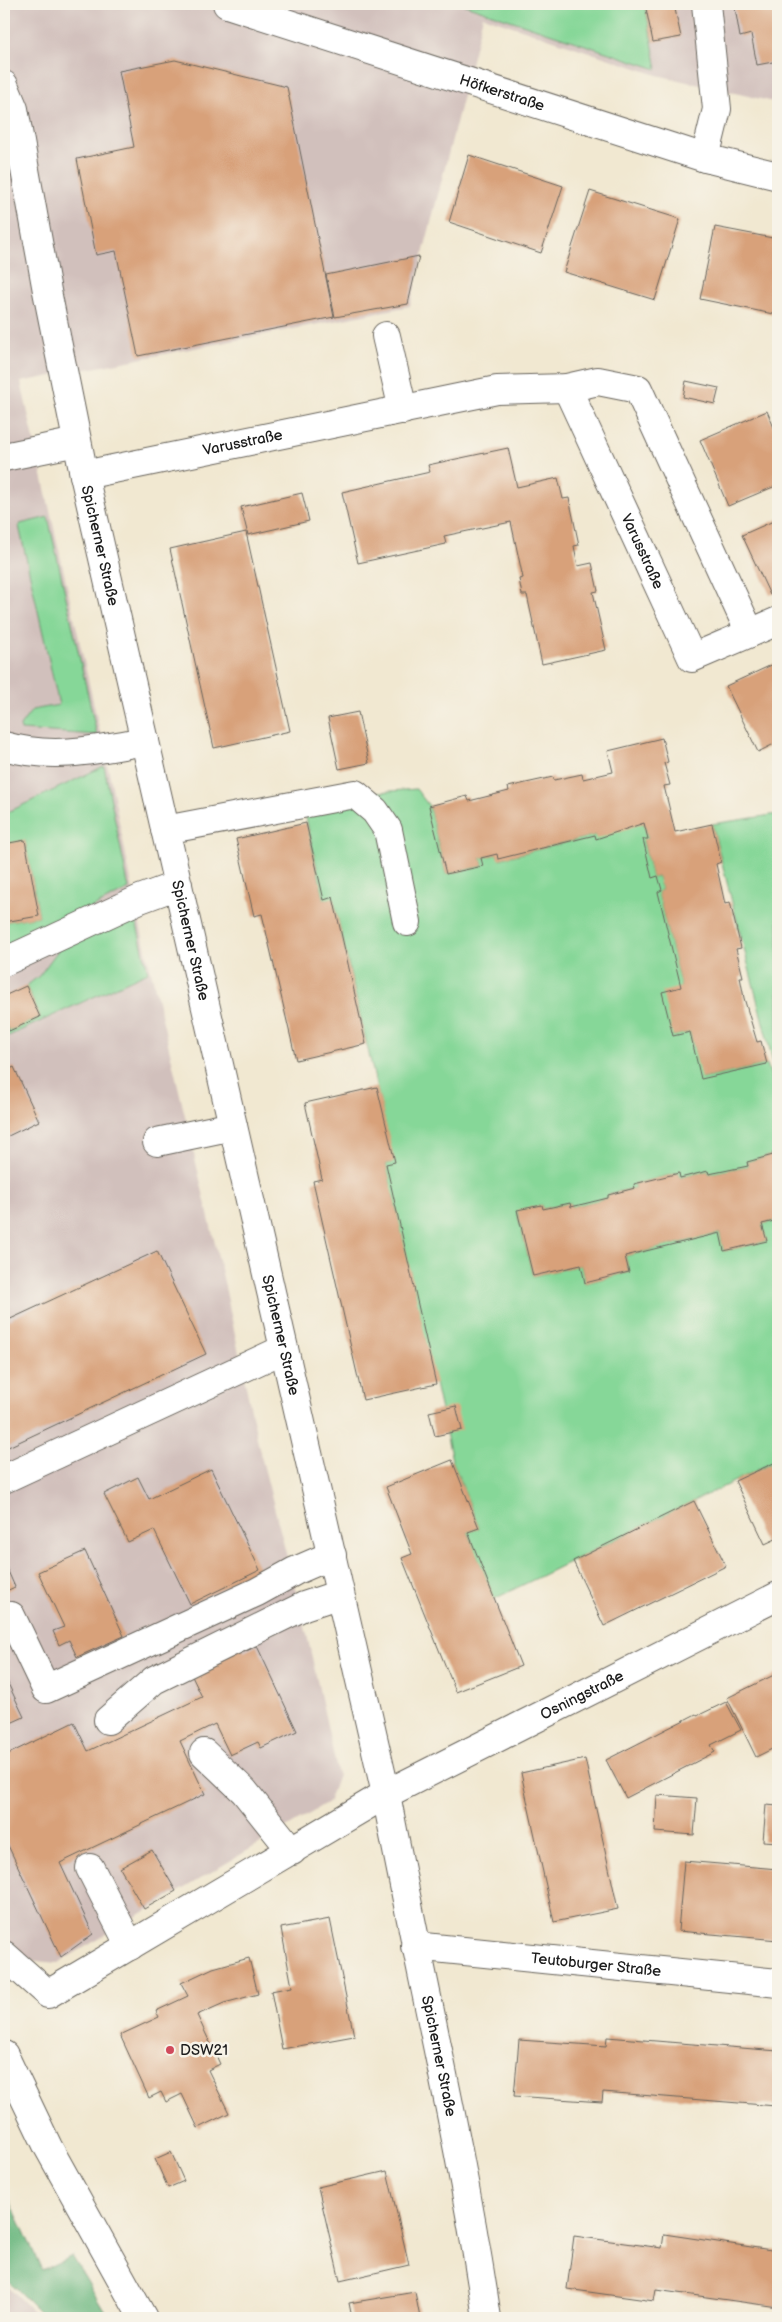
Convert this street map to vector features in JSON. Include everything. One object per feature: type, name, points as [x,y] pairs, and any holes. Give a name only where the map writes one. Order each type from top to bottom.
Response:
[{"type":"street","name":"Höfkerstraße","points":[[227,4],[705,158],[778,176]]},
{"type":"street","points":[[705,158],[717,109],[706,4]]},
{"type":"street","name":"Spicherner Straße","points":[[4,84],[14,109],[84,475],[386,1794],[474,2236],[487,2318]]},
{"type":"street","points":[[386,336],[403,410]]},
{"type":"street","name":"Varusstraße","points":[[84,475],[497,390],[567,388],[598,381],[638,389],[750,633]]},
{"type":"street","name":"Varusstraße","points":[[567,388],[692,658],[778,621]]},
{"type":"street","points":[[4,457],[77,442]]},
{"type":"street","points":[[4,746],[17,750],[63,754],[145,741]]},
{"type":"street","points":[[165,830],[355,794],[375,811],[388,830],[407,922]]},
{"type":"street","points":[[4,962],[140,899],[178,885]]},
{"type":"street","points":[[157,1142],[233,1126]]},
{"type":"street","points":[[4,1479],[284,1349]]},
{"type":"street","points":[[11,1616],[46,1689],[257,1592],[294,1572],[332,1555]]},
{"type":"street","points":[[108,1720],[154,1680],[304,1606],[340,1594]]},
{"type":"street","name":"Osningstraße","points":[[386,1794],[778,1596]]},
{"type":"street","points":[[204,1753],[244,1790],[292,1850]]},
{"type":"street","points":[[4,1955],[48,1994],[386,1794]]},
{"type":"street","points":[[90,1868],[130,1946]]},
{"type":"street","name":"Teutoburger Straße","points":[[416,1946],[778,1983]]},
{"type":"street","points":[[4,2056],[48,2147],[142,2318]]},
{"type":"shaded area","points":[[4,4],[778,4],[778,103],[657,75],[483,16],[410,306],[21,382],[109,772],[139,920],[224,1282],[259,1448],[307,1635],[338,1775],[328,1803],[58,1963],[35,1961],[14,1950],[4,1934]]},
{"type":"shaded area","points":[[4,2282],[40,2318],[4,2318]]},
{"type":"green space","points":[[462,4],[645,4],[657,69]]},
{"type":"green space","points":[[48,517],[97,735],[21,730],[20,726],[32,710],[59,705],[19,526],[20,524]]},
{"type":"green space","points":[[104,766],[129,889],[4,952],[4,922],[39,916],[25,841],[4,844],[4,814]]},
{"type":"green space","points":[[416,789],[429,806],[446,874],[483,866],[481,858],[497,854],[499,859],[644,823],[648,839],[643,840],[652,878],[658,876],[662,890],[658,892],[681,987],[673,1036],[690,1032],[702,1079],[767,1064],[778,1098],[778,1151],[773,1152],[773,1155],[747,1162],[748,1166],[709,1174],[708,1171],[680,1178],[679,1173],[634,1184],[635,1188],[608,1194],[608,1198],[571,1207],[570,1203],[543,1209],[542,1205],[517,1211],[533,1276],[581,1265],[585,1283],[629,1272],[625,1256],[720,1233],[724,1251],[766,1241],[762,1224],[778,1220],[778,1460],[494,1599],[468,1532],[479,1528],[452,1460],[386,1164],[394,1162],[333,898],[324,900],[303,804],[355,794]]},
{"type":"green space","points":[[778,814],[778,1081],[712,824]]},
{"type":"green space","points":[[134,912],[148,972],[4,1038],[4,1023],[9,1031],[40,1017],[26,986],[39,976],[62,945]]},
{"type":"green space","points":[[4,2188],[42,2270],[72,2256],[109,2318],[46,2318],[4,2276]]},
{"type":"building","points":[[645,4],[682,4],[683,7],[675,9],[681,37],[653,42]]},
{"type":"building","points":[[747,4],[778,4],[778,61],[757,65],[751,34],[740,37],[735,8],[748,6]]},
{"type":"building","points":[[175,60],[287,87],[334,317],[138,356],[116,251],[96,255],[77,159],[134,147],[119,71]]},
{"type":"building","points":[[469,155],[563,186],[541,253],[449,222]]},
{"type":"building","points":[[590,191],[680,219],[655,300],[564,272]]},
{"type":"building","points":[[715,227],[778,239],[778,315],[700,299]]},
{"type":"building","points":[[419,256],[408,304],[335,317],[326,275]]},
{"type":"building","points":[[686,381],[719,388],[715,404],[683,397]]},
{"type":"building","points":[[767,411],[778,437],[778,485],[728,506],[700,440]]},
{"type":"building","points":[[508,448],[517,487],[558,478],[563,499],[569,498],[579,545],[574,546],[578,566],[592,563],[598,591],[593,592],[606,650],[542,664],[527,595],[522,595],[519,579],[523,578],[511,522],[444,536],[446,544],[358,563],[342,492],[430,472],[428,465]]},
{"type":"building","points":[[302,493],[309,521],[248,535],[241,507]]},
{"type":"building","points":[[778,519],[778,592],[770,595],[742,535]]},
{"type":"building","points":[[246,532],[290,731],[214,748],[170,549]]},
{"type":"building","points":[[778,662],[778,742],[758,752],[726,686]]},
{"type":"building","points":[[358,712],[369,763],[339,769],[328,718]]},
{"type":"building","points":[[662,738],[668,762],[664,763],[670,785],[664,786],[675,832],[712,824],[721,862],[716,864],[725,904],[730,902],[741,948],[736,949],[743,977],[740,977],[744,998],[757,1042],[761,1041],[767,1064],[701,1079],[690,1032],[673,1036],[662,992],[681,987],[658,892],[662,890],[658,876],[652,878],[643,839],[648,839],[644,823],[596,839],[595,835],[498,859],[497,854],[481,858],[483,866],[446,874],[429,806],[467,796],[469,801],[509,791],[508,787],[553,777],[554,780],[582,774],[583,779],[613,772],[608,751]]},
{"type":"building","points":[[306,823],[324,900],[333,897],[366,1044],[296,1060],[262,914],[254,916],[236,839]]},
{"type":"building","points":[[25,840],[39,916],[4,922],[4,844]]},
{"type":"building","points":[[26,986],[40,1017],[9,1031],[4,1020],[4,996]]},
{"type":"building","points":[[14,1067],[39,1121],[4,1138],[4,1072]]},
{"type":"building","points":[[377,1087],[395,1162],[386,1164],[436,1384],[363,1400],[313,1181],[322,1179],[305,1103]]},
{"type":"building","points":[[778,1151],[778,1220],[762,1224],[767,1241],[724,1251],[720,1233],[625,1256],[629,1272],[585,1283],[581,1265],[533,1276],[517,1210],[542,1205],[543,1209],[570,1203],[571,1207],[608,1198],[608,1195],[635,1188],[634,1184],[679,1173],[680,1178],[708,1171],[709,1174],[748,1166],[747,1162],[773,1155],[773,1152]]},
{"type":"building","points":[[157,1251],[206,1354],[4,1449],[4,1322]]},
{"type":"building","points":[[456,1406],[462,1430],[435,1436],[429,1412]]},
{"type":"building","points":[[452,1460],[479,1528],[468,1532],[521,1666],[456,1692],[402,1558],[412,1554],[386,1487]]},
{"type":"building","points":[[778,1461],[778,1538],[765,1544],[735,1481]]},
{"type":"building","points":[[211,1469],[260,1570],[190,1604],[154,1530],[128,1542],[104,1494],[138,1477],[149,1499]]},
{"type":"building","points":[[694,1501],[726,1566],[604,1626],[573,1561]]},
{"type":"building","points":[[85,1551],[124,1636],[77,1657],[69,1640],[59,1645],[53,1631],[64,1627],[38,1572]]},
{"type":"building","points":[[4,1562],[15,1587],[4,1592]]},
{"type":"building","points":[[241,1645],[244,1652],[257,1646],[297,1731],[261,1748],[258,1742],[230,1755],[215,1724],[180,1741],[205,1794],[60,1863],[93,1934],[61,1957],[4,1837],[4,1756],[74,1722],[88,1751],[202,1697],[189,1670]]},
{"type":"building","points":[[778,1673],[778,1746],[756,1757],[727,1698]]},
{"type":"building","points":[[4,1675],[24,1717],[4,1726]]},
{"type":"building","points":[[726,1702],[741,1730],[711,1745],[715,1752],[626,1798],[606,1760],[696,1714],[697,1716]]},
{"type":"building","points":[[585,1759],[618,1909],[554,1922],[521,1773]]},
{"type":"building","points":[[657,1795],[697,1798],[694,1835],[655,1832]]},
{"type":"building","points":[[766,1805],[778,1806],[778,1842],[763,1841]]},
{"type":"building","points":[[152,1850],[176,1891],[144,1909],[120,1868]]},
{"type":"building","points":[[684,1861],[778,1869],[778,1940],[678,1931]]},
{"type":"building","points":[[330,1919],[354,2036],[282,2049],[271,1991],[292,1987],[281,1928]]},
{"type":"building","name":"DSW21","points":[[249,1958],[258,1994],[224,2003],[197,2015],[220,2064],[208,2070],[229,2113],[198,2128],[182,2094],[166,2102],[161,2092],[149,2098],[120,2035],[159,2017],[156,2011],[188,1996],[181,1983],[213,1968]]},
{"type":"building","points":[[607,2037],[778,2051],[776,2106],[603,2092],[602,2102],[514,2096],[519,2040],[606,2046]]},
{"type":"building","points":[[171,2152],[184,2181],[168,2188],[155,2159]]},
{"type":"building","points":[[387,2171],[409,2265],[340,2281],[318,2187]]},
{"type":"building","points":[[664,2234],[778,2251],[778,2307],[656,2290],[654,2301],[567,2289],[574,2236],[662,2248]]},
{"type":"building","points":[[415,2292],[420,2318],[352,2318],[349,2303]]},
{"type":"place","name":"DSW21","points":[[170,2050]]}]
